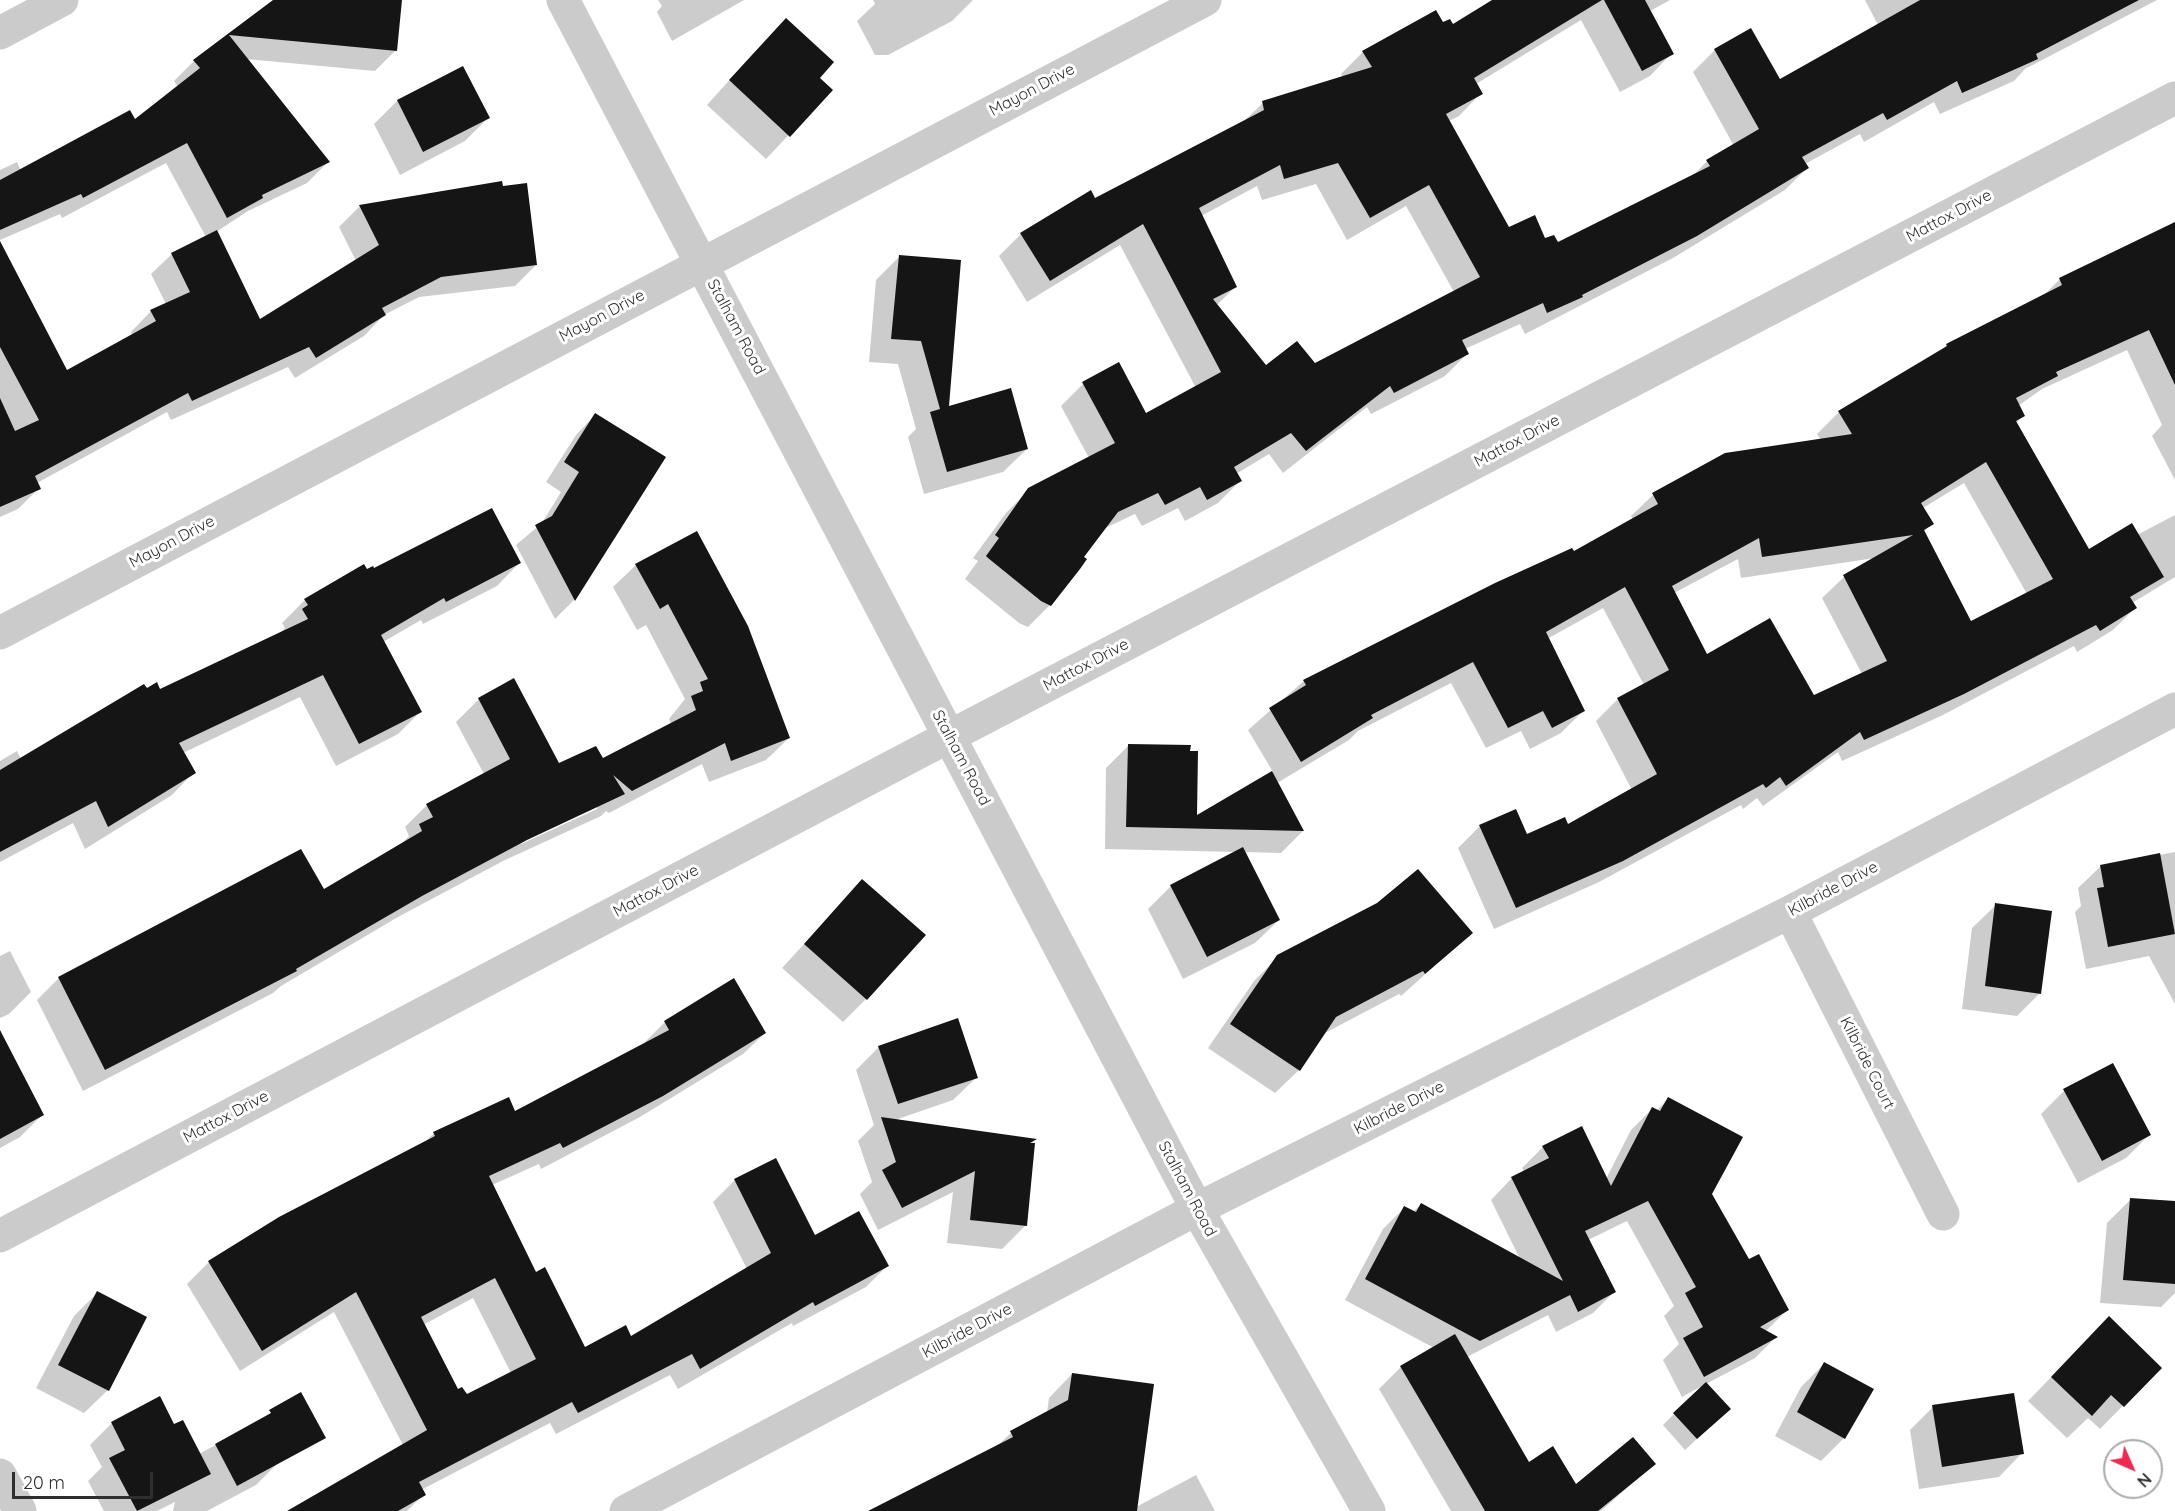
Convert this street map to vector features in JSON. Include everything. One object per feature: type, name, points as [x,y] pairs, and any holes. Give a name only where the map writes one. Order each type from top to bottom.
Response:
[{"type":"street","points":[[0,33],[62,0]]},
{"type":"street","name":"Stalham Road","points":[[564,0],[1197,1209],[1369,1511]]},
{"type":"street","name":"Mayon Drive","points":[[0,633],[1205,0]]},
{"type":"street","name":"Mattox Drive","points":[[0,1236],[950,736],[2175,98]]},
{"type":"street","name":"Kilbride Drive","points":[[626,1511],[1197,1209],[1790,912],[2175,709]]},
{"type":"street","name":"Kilbride Court","points":[[1790,912],[1944,1214]]},
{"type":"street","points":[[0,1475],[20,1511]]},
{"type":"building","points":[[273,0],[402,0],[397,51],[229,35],[330,162],[262,195],[263,198],[227,218],[187,143],[83,198],[81,194],[0,230],[0,180],[130,110],[135,119],[200,68],[193,60]]},
{"type":"building","points":[[1492,0],[1602,0],[1474,78],[1483,94],[1446,114],[1509,227],[1535,215],[1545,238],[1554,235],[1558,242],[1710,166],[1706,160],[1759,129],[1714,49],[1751,28],[1780,79],[1920,0],[2139,0],[2036,54],[2038,59],[1962,93],[1957,81],[1887,120],[1883,113],[1802,157],[1809,168],[1697,236],[1582,295],[1583,297],[1547,313],[1543,303],[1462,340],[1469,354],[1394,393],[1390,386],[1306,451],[1291,433],[1234,467],[1242,481],[1207,500],[1200,487],[1165,505],[1158,493],[1118,512],[1084,557],[1087,559],[1080,569],[1051,606],[1041,601],[986,556],[999,538],[995,535],[1028,488],[1115,443],[1082,382],[1119,362],[1146,413],[1221,372],[1143,224],[1050,281],[1020,233],[1091,190],[1095,198],[1264,110],[1262,101],[1372,67],[1362,51],[1436,10],[1443,22],[1450,19],[1453,24]],"holes":[[[1338,163],[1370,218],[1429,185],[1480,277],[1315,363],[1297,341],[1266,365],[1213,299],[1237,287],[1199,208],[1280,165],[1284,179]]]},
{"type":"building","points":[[1604,0],[1645,0],[1674,54],[1642,71]]},
{"type":"building","points":[[786,18],[834,62],[820,78],[833,90],[790,137],[729,80]]},
{"type":"building","points":[[463,66],[490,118],[423,152],[397,100]]},
{"type":"building","points":[[502,181],[503,186],[527,183],[537,265],[441,277],[382,308],[386,315],[316,358],[309,347],[192,401],[188,393],[35,476],[41,489],[0,507],[0,398],[15,431],[39,420],[0,347],[0,241],[67,370],[156,321],[150,310],[190,292],[171,253],[217,230],[260,319],[379,245],[359,205]]},
{"type":"building","points":[[2175,222],[2175,385],[2149,330],[2056,372],[2058,376],[2016,398],[2025,416],[2016,421],[2089,549],[2132,523],[2164,577],[2130,597],[2137,608],[2100,631],[2096,625],[1964,694],[1864,740],[1860,732],[1786,786],[1780,777],[1766,788],[1763,784],[1623,861],[1516,908],[1479,825],[1516,809],[1527,834],[1565,817],[1568,824],[1657,774],[1617,698],[1669,670],[1625,587],[1546,632],[1585,711],[1552,728],[1543,711],[1508,728],[1473,662],[1371,715],[1373,718],[1301,762],[1269,708],[1306,685],[1303,680],[1495,583],[1572,548],[1574,551],[1658,504],[1652,493],[1725,453],[1852,434],[1838,411],[1947,346],[1946,344],[2062,285],[2059,278]],"holes":[[[1986,462],[2053,579],[1971,621],[1924,530],[1934,524],[1921,503]],[[1913,535],[1843,575],[1887,661],[1814,695],[1770,618],[1707,654],[1672,586],[1759,538],[1762,557]]]},
{"type":"building","points":[[899,255],[961,260],[949,406],[1011,388],[1028,449],[947,472],[930,412],[940,409],[921,341],[891,339]]},
{"type":"building","points":[[595,413],[666,457],[575,601],[535,525],[552,516],[579,472],[564,462]]},
{"type":"building","points":[[492,508],[521,563],[446,602],[444,598],[381,635],[422,712],[359,744],[323,675],[179,743],[196,773],[108,827],[96,801],[0,852],[0,770],[144,684],[147,688],[157,682],[160,689],[308,619],[302,609],[308,605],[304,599],[364,564],[367,569],[373,566],[374,568]]},
{"type":"building","points":[[697,531],[748,626],[790,738],[731,761],[725,743],[632,791],[613,775],[625,794],[527,840],[422,896],[296,969],[297,971],[105,1070],[58,977],[301,849],[324,889],[422,831],[419,824],[433,817],[426,804],[510,759],[478,698],[514,678],[559,763],[596,746],[603,758],[696,710],[691,696],[703,691],[700,682],[708,679],[668,604],[660,609],[635,564]]},
{"type":"building","points":[[1128,744],[1191,745],[1190,751],[1198,751],[1197,815],[1272,771],[1304,831],[1126,827]]},
{"type":"building","points":[[1243,847],[1280,920],[1207,957],[1170,885]]},
{"type":"building","points":[[2160,853],[2175,934],[2108,947],[2097,888],[2104,887],[2100,865]]},
{"type":"building","points":[[1418,869],[1473,933],[1425,974],[1423,971],[1336,1017],[1300,1071],[1230,1024],[1277,955],[1377,903]]},
{"type":"building","points":[[862,879],[926,935],[867,1000],[804,944]]},
{"type":"building","points":[[1995,903],[2052,911],[2041,994],[1985,986]]},
{"type":"building","points":[[734,978],[766,1033],[663,1096],[563,1148],[560,1143],[489,1176],[536,1272],[545,1267],[585,1347],[626,1325],[631,1336],[771,1253],[734,1179],[776,1158],[815,1235],[859,1211],[889,1266],[815,1306],[813,1302],[700,1369],[692,1354],[578,1413],[572,1402],[419,1482],[426,1495],[398,1511],[287,1511],[427,1430],[356,1292],[262,1351],[208,1261],[279,1217],[435,1136],[433,1132],[509,1097],[515,1111],[669,1030],[664,1021]],"holes":[[[495,1278],[536,1359],[467,1394],[462,1387],[458,1389],[421,1317]]]},
{"type":"building","points":[[958,1018],[978,1078],[898,1104],[878,1046]]},
{"type":"building","points":[[0,1030],[44,1115],[0,1139]]},
{"type":"building","points":[[2113,1063],[2151,1135],[2102,1161],[2063,1089]]},
{"type":"building","points":[[1668,1097],[1743,1137],[1712,1194],[1749,1259],[1759,1254],[1789,1310],[1760,1327],[1778,1337],[1704,1377],[1683,1338],[1703,1327],[1685,1293],[1696,1287],[1648,1201],[1585,1231],[1616,1292],[1578,1312],[1570,1295],[1480,1341],[1365,1279],[1404,1206],[1416,1212],[1421,1203],[1563,1281],[1511,1177],[1549,1158],[1542,1146],[1582,1126],[1611,1186],[1652,1107],[1660,1111]]},
{"type":"building","points":[[881,1117],[1037,1139],[1030,1143],[1035,1143],[1027,1226],[970,1220],[975,1171],[902,1208],[882,1170],[896,1162]]},
{"type":"building","points":[[2130,1198],[2175,1201],[2175,1284],[2123,1280]]},
{"type":"building","points":[[97,1291],[147,1317],[109,1391],[58,1365]]},
{"type":"building","points":[[2109,1316],[2162,1368],[2124,1407],[2111,1395],[2092,1416],[2051,1377]]},
{"type":"building","points":[[1455,1334],[1529,1462],[1553,1446],[1576,1484],[1633,1437],[1656,1464],[1598,1511],[1485,1511],[1400,1366]]},
{"type":"building","points":[[1824,1362],[1874,1389],[1845,1439],[1797,1412]]},
{"type":"building","points":[[1072,1373],[1154,1384],[1137,1511],[868,1511],[1013,1437],[1010,1431],[1068,1400]]},
{"type":"building","points":[[1706,1382],[1731,1409],[1697,1439],[1673,1413]]},
{"type":"building","points":[[301,1392],[326,1438],[237,1486],[215,1444],[271,1413],[269,1410]]},
{"type":"building","points":[[2014,1393],[2024,1454],[1942,1467],[1932,1405]]},
{"type":"building","points":[[160,1396],[174,1424],[183,1420],[211,1474],[137,1511],[109,1458],[125,1450],[111,1422]]}]
